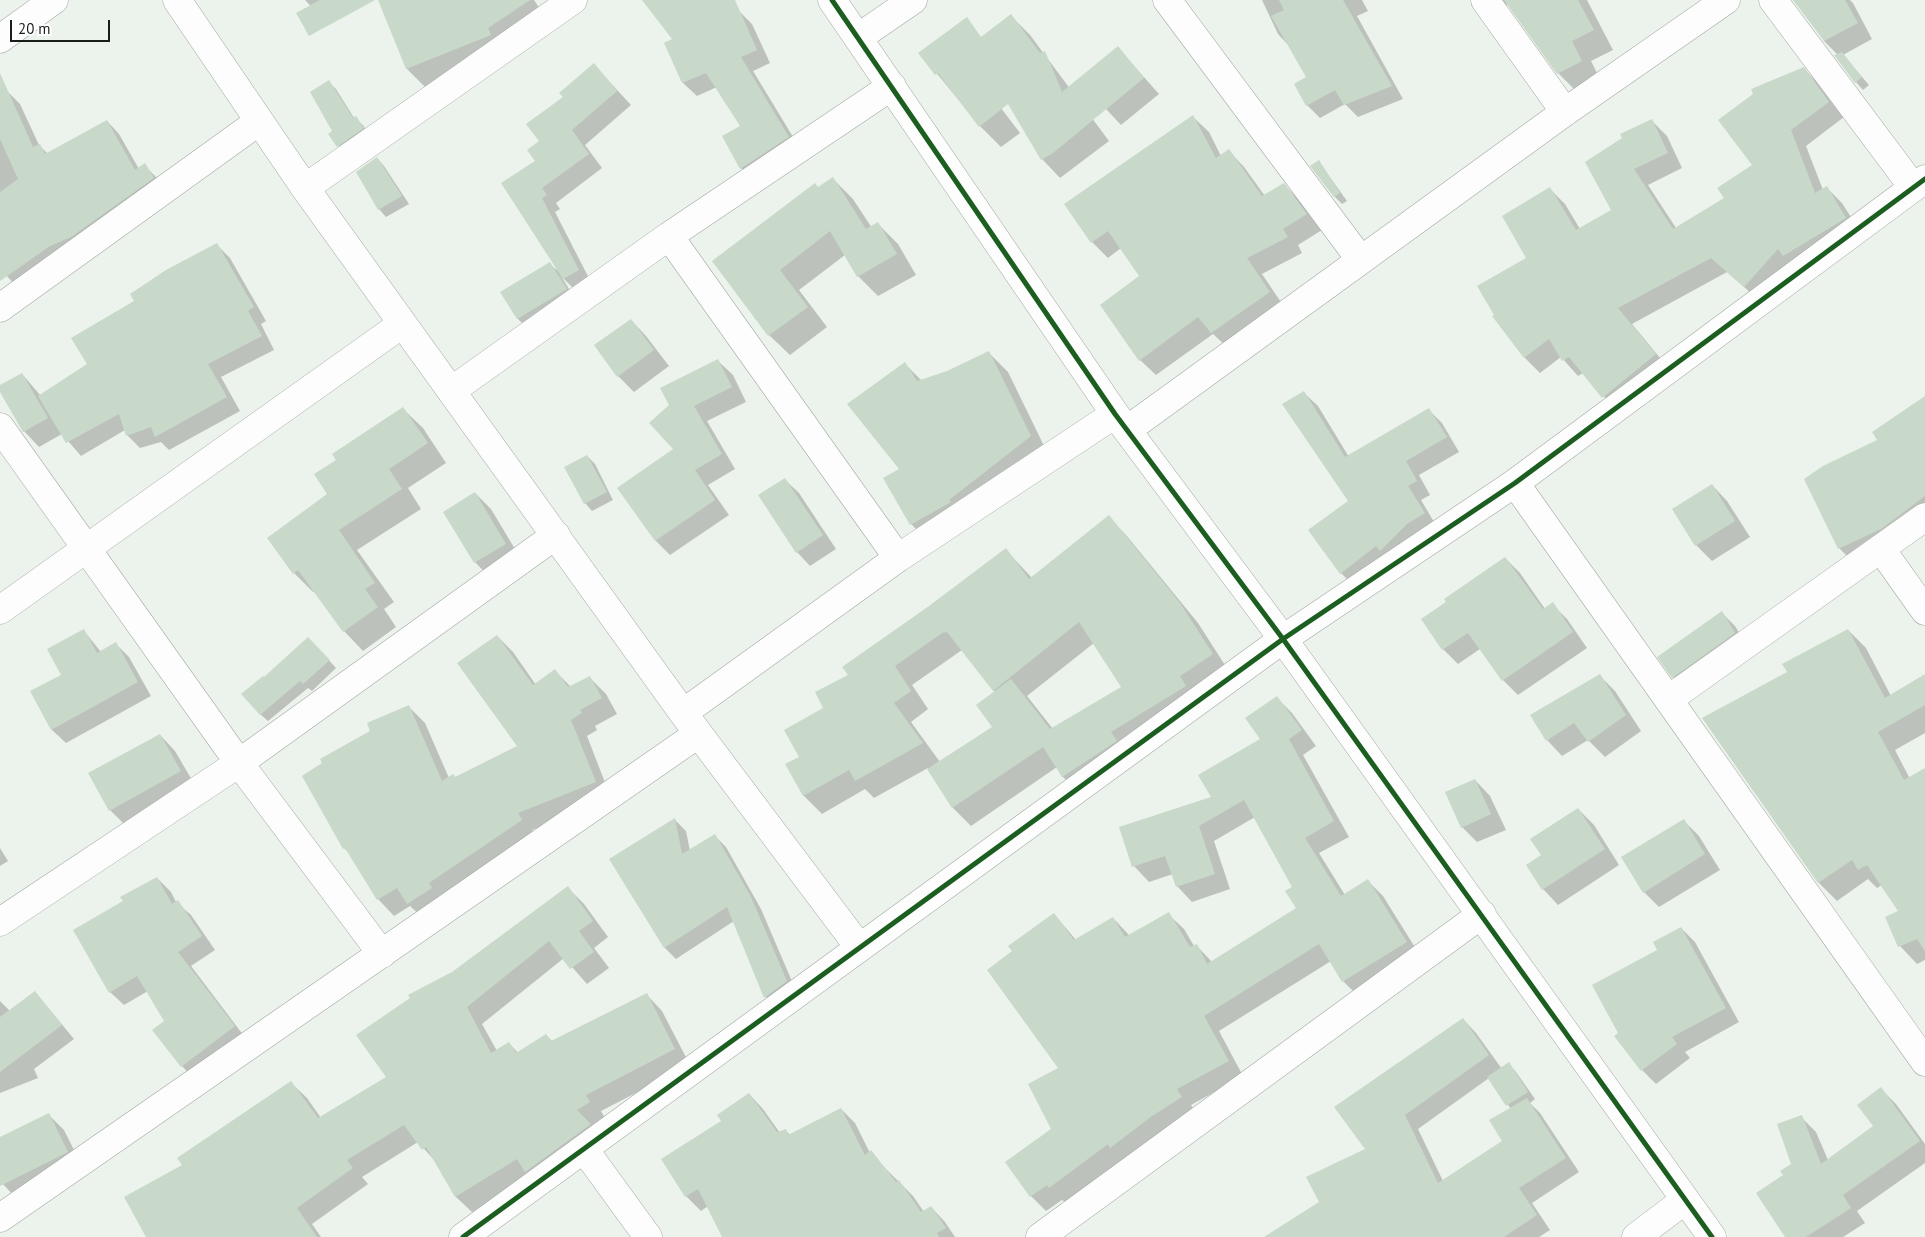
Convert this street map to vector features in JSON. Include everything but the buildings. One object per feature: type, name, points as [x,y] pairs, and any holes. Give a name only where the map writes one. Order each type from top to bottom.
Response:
[{"type":"street","points":[[0,38],[54,0]]},
{"type":"street","points":[[177,0],[258,122],[402,324],[691,724],[859,947]]},
{"type":"street","points":[[305,188],[573,0]]},
{"type":"street","points":[[832,0],[1121,422],[1283,639],[1712,1237]]},
{"type":"street","points":[[859,37],[913,0]]},
{"type":"street","points":[[1167,0],[1360,259]]},
{"type":"street","points":[[1485,0],[1565,112]]},
{"type":"street","points":[[12,1237],[0,1219],[382,954],[691,724],[898,558],[1121,422],[1360,259],[1565,112],[1726,0]]},
{"type":"street","points":[[463,1237],[1283,639],[1515,483],[1919,182],[1773,0]]},
{"type":"street","points":[[451,391],[669,236],[892,86]]},
{"type":"street","points":[[0,308],[258,122]]},
{"type":"street","points":[[669,236],[898,558]]},
{"type":"street","points":[[0,610],[402,324]]},
{"type":"street","points":[[0,427],[238,763],[382,954]]},
{"type":"street","points":[[1515,483],[1925,1062]]},
{"type":"street","points":[[1669,699],[1925,517]]},
{"type":"street","points":[[0,922],[238,763],[556,535]]},
{"type":"street","points":[[1881,549],[1925,611]]},
{"type":"street","points":[[1040,1237],[1482,914]]},
{"type":"street","points":[[584,1149],[648,1237]]},
{"type":"street","points":[[1636,1237],[1685,1200]]},
{"type":"cycle path","points":[[832,0],[1115,414],[1283,639],[1712,1237]]},
{"type":"cycle path","points":[[463,1237],[1283,639],[1515,483],[1925,179]]}]
